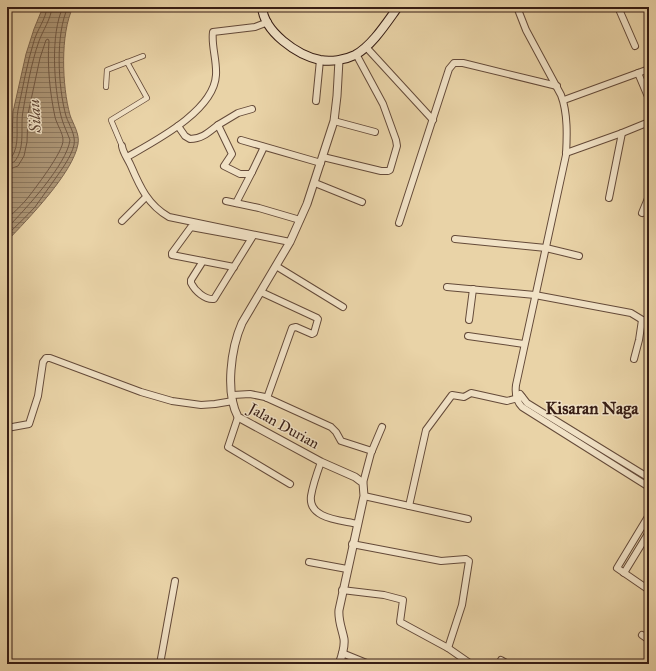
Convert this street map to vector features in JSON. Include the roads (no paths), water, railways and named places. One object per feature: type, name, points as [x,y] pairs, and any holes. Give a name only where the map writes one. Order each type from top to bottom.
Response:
[{"type":"main road","points":[[262,8],[276,35],[296,50],[320,60],[339,60],[356,54],[366,47],[398,7]]},
{"type":"street","points":[[517,7],[526,30],[564,100],[566,118],[566,153],[524,344],[516,387],[519,398],[518,402],[522,407],[649,487]]},
{"type":"street","points":[[618,7],[635,46]]},
{"type":"street","points":[[127,157],[178,126],[203,104],[213,90],[216,75],[213,32],[255,27],[268,22]]},
{"type":"street","points":[[366,47],[433,120]]},
{"type":"street","points":[[241,140],[322,160],[381,171],[390,170],[397,146],[396,140],[383,104],[356,54]]},
{"type":"street","points":[[106,87],[107,70],[143,56]]},
{"type":"street","points":[[316,101],[320,60]]},
{"type":"street","name":"Jalan Durian","points":[[339,60],[338,96],[334,121],[315,183],[290,242],[242,323],[237,336],[230,377],[234,409],[238,417],[320,462],[356,478],[363,483]]},
{"type":"street","points":[[127,62],[147,98],[111,120],[142,191],[153,206],[169,217],[252,236]]},
{"type":"street","points":[[399,223],[449,69],[454,63],[462,63],[557,86]]},
{"type":"street","points":[[564,100],[649,69]]},
{"type":"street","points":[[638,73],[649,99]]},
{"type":"street","points":[[178,126],[190,140],[197,139],[204,136],[218,125],[238,113],[252,109]]},
{"type":"street","points":[[334,121],[375,132]]},
{"type":"street","points":[[566,153],[649,122]]},
{"type":"street","points":[[218,125],[232,154],[224,166],[240,174],[250,174],[252,172]]},
{"type":"street","points":[[609,198],[622,133]]},
{"type":"street","points":[[236,203],[264,146]]},
{"type":"street","points":[[315,183],[362,202]]},
{"type":"street","points":[[122,221],[146,196]]},
{"type":"street","points":[[642,213],[649,196]]},
{"type":"street","points":[[226,201],[300,220]]},
{"type":"street","points":[[234,267],[172,254],[191,227],[290,242]]},
{"type":"street","points":[[203,261],[191,280],[191,283],[204,297],[214,299],[252,236]]},
{"type":"street","points":[[455,239],[546,248],[579,256]]},
{"type":"street","points":[[276,266],[343,307]]},
{"type":"street","points":[[447,287],[535,295],[631,313],[649,324]]},
{"type":"street","points":[[469,320],[473,289]]},
{"type":"street","points":[[261,292],[318,318],[312,334],[296,327],[292,328],[267,398]]},
{"type":"street","points":[[634,359],[642,320]]},
{"type":"street","points":[[468,336],[524,344]]},
{"type":"street","points":[[7,428],[29,424],[38,396],[43,362],[46,358],[50,358],[141,392],[172,401],[201,405],[215,404],[250,394],[267,398],[331,427],[336,432],[339,440],[372,451]]},
{"type":"street","points":[[409,506],[426,430],[452,395],[464,397],[470,393],[507,401],[519,398],[649,478]]},
{"type":"street","points":[[238,417],[228,446],[290,484]]},
{"type":"street","points":[[339,664],[344,639],[338,615],[342,590],[364,496],[363,483],[372,451],[382,428]]},
{"type":"street","points":[[320,462],[311,495],[311,503],[313,508],[321,515],[357,524]]},
{"type":"street","points":[[364,496],[468,519]]},
{"type":"street","points":[[649,515],[617,567],[617,569],[649,590]]},
{"type":"street","points":[[624,573],[649,532]]},
{"type":"street","points":[[352,544],[441,561],[466,558],[469,561],[462,605],[448,648]]},
{"type":"street","points":[[309,562],[346,569]]},
{"type":"street","points":[[160,664],[175,581]]},
{"type":"street","points":[[342,590],[384,595],[403,600],[400,622],[448,648],[471,664]]},
{"type":"street","points":[[642,634],[649,640]]},
{"type":"street","points":[[342,653],[368,664]]},
{"type":"street","points":[[499,664],[501,660],[508,664]]},
{"type":"water","name":"Silau","points":[[43,7],[73,7],[69,18],[64,45],[64,75],[67,103],[77,133],[78,144],[68,168],[59,182],[7,241],[7,158],[12,141],[13,112],[26,54]]},
{"type":"district","name":"Kisaran Naga","points":[[592,408]]}]
